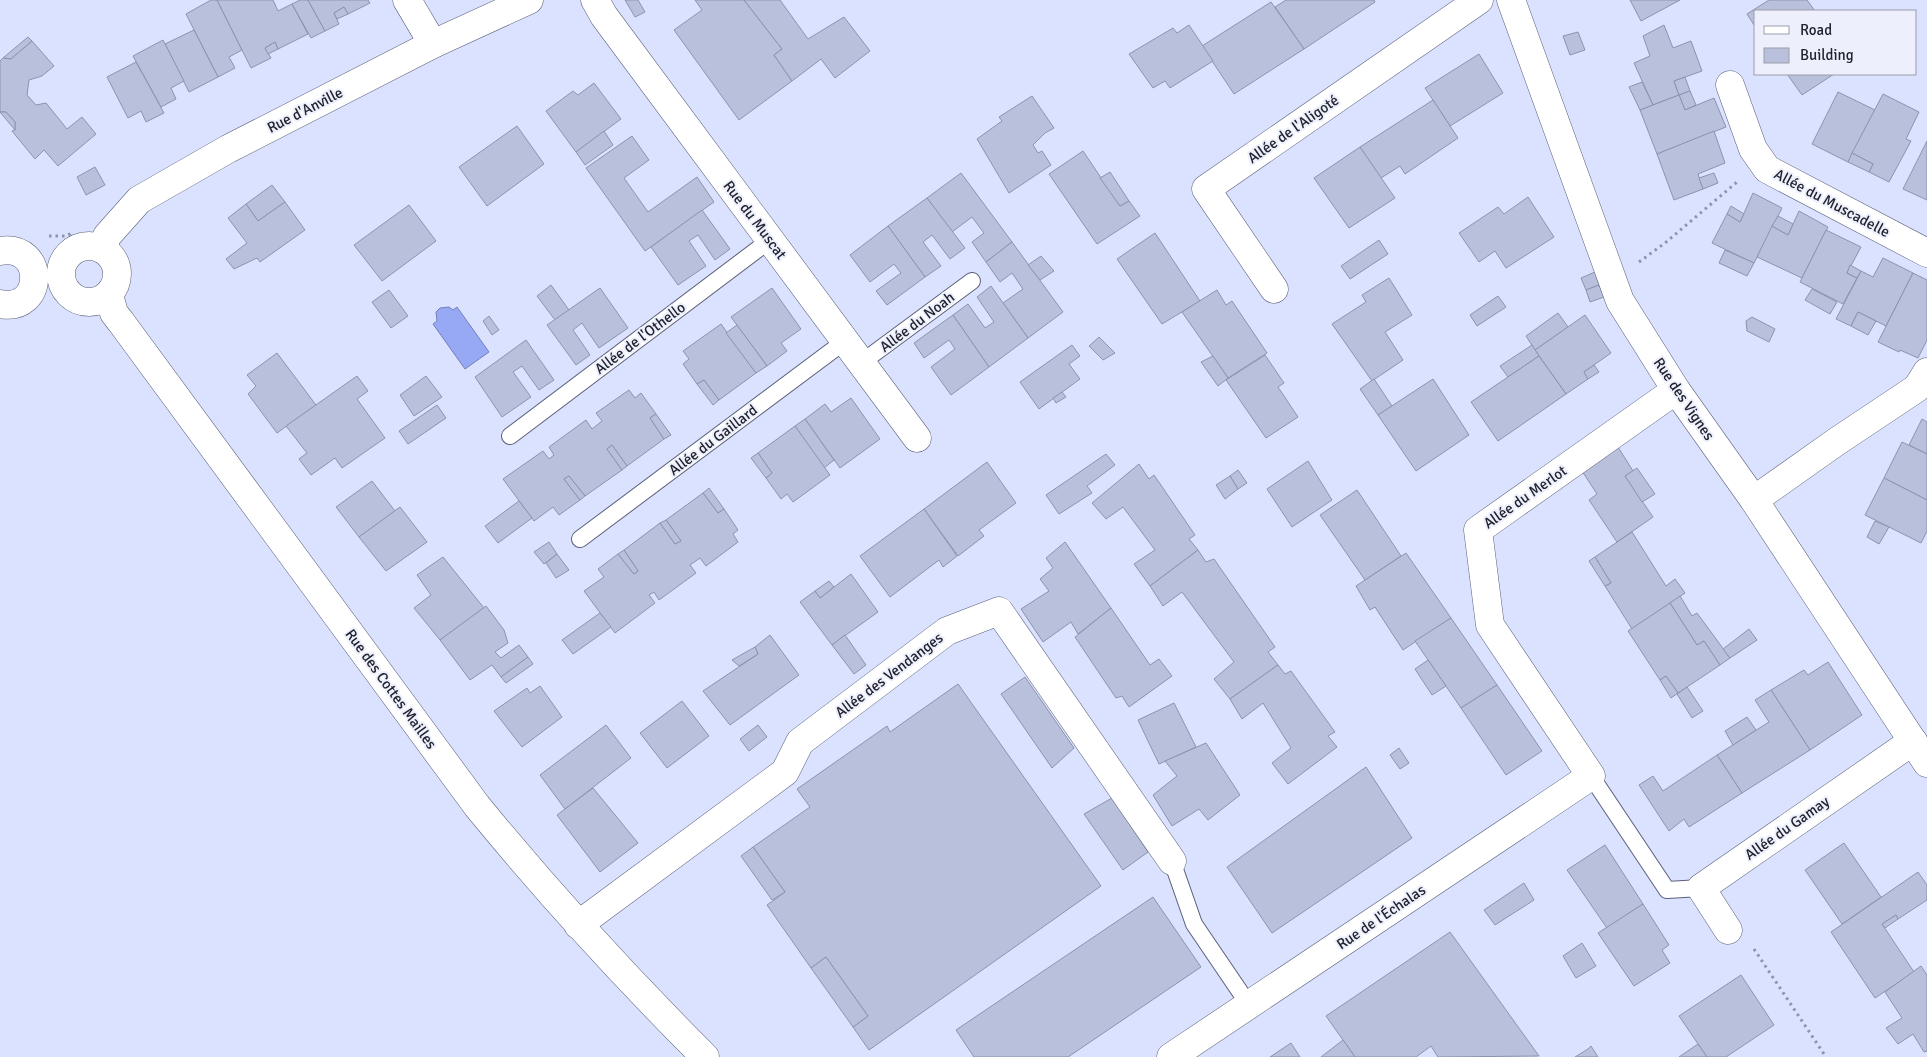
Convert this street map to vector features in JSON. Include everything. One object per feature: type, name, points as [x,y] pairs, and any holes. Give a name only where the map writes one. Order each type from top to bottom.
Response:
[{"type":"street","points":[[407,0],[433,44]]},
{"type":"street","name":"Rue d'Anville","points":[[102,249],[107,236],[139,200],[228,149],[433,44],[529,0]]},
{"type":"street","name":"Rue du Muscat","points":[[595,0],[604,16],[917,438]]},
{"type":"street","name":"Allée de l'Aligoté","points":[[1274,289],[1206,188],[1479,0]]},
{"type":"street","name":"Rue des Vignes","points":[[1511,0],[1620,301],[1676,390],[1754,500],[1920,752]]},
{"type":"street","name":"Allée du Muscadelle","points":[[1730,84],[1753,149],[1767,169],[1927,252]]},
{"type":"street","points":[[68,294],[61,278],[64,260],[72,242]]},
{"type":"street","points":[[13,302],[68,294],[84,302],[92,303],[109,295],[117,280],[117,271],[110,254],[102,249],[72,242],[29,260]]},
{"type":"street","points":[[0,250],[16,251],[29,260],[35,275],[34,284],[13,302]]},
{"type":"street","name":"Rue des Cottes Mailles","points":[[109,295],[114,313],[477,806],[578,925],[626,978],[705,1057]]},
{"type":"street","points":[[1754,500],[1917,388],[1927,372]]},
{"type":"street","name":"Allée du Merlot","points":[[1591,776],[1490,625],[1478,530],[1676,390]]},
{"type":"street","name":"Allée des Vendanges","points":[[578,925],[785,772],[800,742],[947,631],[999,611],[1172,861]]},
{"type":"street","name":"Allée du Gamay","points":[[1701,888],[1920,752]]},
{"type":"street","name":"Rue de l'Échalas","points":[[1172,1057],[1591,776]]},
{"type":"street","points":[[1701,888],[1728,930]]},
{"type":"lane","name":"Allée de l'Othello","points":[[510,436],[770,240]]},
{"type":"lane","name":"Allée du Noah","points":[[861,363],[972,281]]},
{"type":"lane","name":"Allée du Gaillard","points":[[580,539],[845,341]]},
{"type":"lane","points":[[1591,776],[1667,890],[1701,888]]},
{"type":"lane","points":[[1172,861],[1194,924],[1249,1005]]},
{"type":"path","points":[[1611,279],[1659,248],[1761,161]]},
{"type":"path","points":[[48,236],[66,236],[72,242]]},
{"type":"path","points":[[1728,930],[1751,944],[1826,1057]]},
{"type":"water","points":[[449,307],[453,310],[457,307],[489,352],[465,369],[433,324],[437,321],[436,312],[440,308]]},
{"type":"building","points":[[211,0],[217,0],[242,50],[229,57],[235,68],[218,77],[186,14]]},
{"type":"building","points":[[217,0],[273,0],[278,11],[292,4],[308,34],[278,49],[275,42],[265,48],[271,58],[251,68]]},
{"type":"building","points":[[300,0],[308,0],[325,31],[311,38],[292,4]]},
{"type":"building","points":[[308,0],[368,0],[370,3],[348,14],[344,7],[334,13],[339,24],[325,31]]},
{"type":"building","points":[[625,0],[638,0],[645,12],[635,17]]},
{"type":"building","points":[[695,0],[744,0],[782,49],[774,55],[792,81],[739,120],[674,30],[702,10]]},
{"type":"building","points":[[744,0],[780,0],[808,39],[844,17],[870,51],[835,78],[821,59],[792,81],[774,55],[782,49]]},
{"type":"building","points":[[1286,0],[1374,0],[1375,2],[1304,49],[1275,7]]},
{"type":"building","points":[[1630,0],[1680,0],[1641,21]]},
{"type":"building","points":[[1769,0],[1807,0],[1814,10],[1754,10],[1754,25],[1747,14]]},
{"type":"building","points":[[1271,2],[1304,49],[1234,94],[1202,46]]},
{"type":"building","points":[[344,7],[348,14],[337,19],[334,13]]},
{"type":"building","points":[[1189,25],[1213,61],[1170,88],[1165,81],[1153,88],[1129,54],[1173,28],[1177,33]]},
{"type":"building","points":[[1664,25],[1673,48],[1691,41],[1702,71],[1674,81],[1679,95],[1653,105],[1634,63],[1650,56],[1643,36]]},
{"type":"building","points":[[194,30],[218,77],[189,92],[165,44]]},
{"type":"building","points":[[1578,32],[1585,50],[1570,55],[1563,36]]},
{"type":"building","points":[[28,37],[32,41],[11,59],[3,58]]},
{"type":"building","points":[[163,40],[184,81],[171,88],[176,99],[161,107],[133,56]]},
{"type":"building","points":[[32,41],[54,66],[42,76],[29,80],[27,95],[36,105],[46,103],[67,129],[82,117],[96,134],[58,166],[44,150],[35,159],[12,131],[15,130],[15,122],[6,112],[0,112],[0,61],[3,58],[11,59]]},
{"type":"building","points":[[275,42],[278,49],[268,54],[265,48]]},
{"type":"building","points":[[1479,54],[1503,93],[1450,126],[1425,88]]},
{"type":"building","points":[[136,62],[164,113],[146,122],[141,111],[128,118],[107,77]]},
{"type":"building","points":[[1788,75],[1832,75],[1802,95]]},
{"type":"building","points":[[1685,77],[1690,91],[1679,95],[1674,81]]},
{"type":"building","points":[[1642,82],[1653,105],[1640,110],[1629,87]]},
{"type":"building","points":[[594,83],[621,119],[576,152],[546,111],[573,91],[578,95]]},
{"type":"building","points":[[1690,91],[1696,105],[1685,110],[1679,95]]},
{"type":"building","points":[[1838,92],[1875,110],[1848,162],[1812,144]]},
{"type":"building","points":[[1883,94],[1919,112],[1906,139],[1911,141],[1889,182],[1869,172],[1873,164],[1852,153]]},
{"type":"building","points":[[1679,95],[1685,110],[1714,98],[1726,127],[1657,154],[1640,110]]},
{"type":"building","points":[[1032,96],[1054,128],[1045,133],[1033,145],[1038,153],[1042,151],[1051,165],[1009,193],[977,139],[1002,121],[999,117]]},
{"type":"building","points":[[1433,100],[1458,138],[1405,174],[1400,166],[1381,178],[1360,147]]},
{"type":"building","points":[[0,112],[6,112],[15,122],[15,130]]},
{"type":"building","points":[[517,126],[544,164],[487,206],[459,167]]},
{"type":"building","points":[[604,131],[613,145],[585,165],[576,152]]},
{"type":"building","points":[[1714,131],[1725,163],[1698,174],[1703,189],[1674,200],[1657,154]]},
{"type":"building","points":[[632,136],[649,160],[624,178],[648,212],[697,177],[714,202],[645,251],[586,168]]},
{"type":"building","points":[[1927,141],[1927,200],[1903,189]]},
{"type":"building","points":[[1360,147],[1395,198],[1349,228],[1314,178]]},
{"type":"building","points":[[1083,151],[1120,206],[1129,201],[1140,216],[1097,244],[1049,174]]},
{"type":"building","points":[[1852,153],[1873,164],[1869,172],[1848,162]]},
{"type":"building","points":[[95,167],[105,185],[86,195],[77,177]]},
{"type":"building","points":[[1110,172],[1129,201],[1120,206],[1100,178]]},
{"type":"building","points":[[961,173],[1012,242],[986,262],[972,242],[984,233],[972,217],[952,232],[927,198]]},
{"type":"building","points":[[1714,173],[1718,183],[1703,189],[1699,178]]},
{"type":"building","points":[[272,185],[285,202],[258,221],[246,204]]},
{"type":"building","points":[[1753,193],[1782,208],[1754,263],[1712,243],[1727,214],[1740,222]]},
{"type":"building","points":[[1528,197],[1554,237],[1506,268],[1495,251],[1479,262],[1459,233],[1498,207],[1504,214]]},
{"type":"building","points":[[927,198],[965,248],[950,259],[932,235],[923,242],[941,266],[925,277],[888,226]]},
{"type":"building","points":[[285,202],[305,230],[260,262],[257,258],[234,269],[226,259],[247,243],[228,218],[246,204],[258,221]]},
{"type":"building","points":[[409,205],[436,241],[382,281],[354,245]]},
{"type":"building","points":[[1731,206],[1744,214],[1740,222],[1727,214]]},
{"type":"building","points":[[702,210],[730,249],[715,260],[698,235],[689,241],[706,266],[678,285],[651,247]]},
{"type":"building","points":[[1799,211],[1828,227],[1802,278],[1757,257],[1772,226],[1788,235]]},
{"type":"building","points":[[1778,216],[1793,224],[1788,235],[1772,226]]},
{"type":"building","points":[[888,226],[925,277],[887,305],[876,291],[901,273],[894,264],[870,282],[850,255]]},
{"type":"building","points":[[1826,230],[1861,247],[1847,273],[1857,278],[1843,304],[1800,282]]},
{"type":"building","points":[[1155,233],[1200,301],[1162,324],[1117,259]]},
{"type":"building","points":[[1379,240],[1388,254],[1350,279],[1341,266]]},
{"type":"building","points":[[1012,242],[1063,312],[1028,338],[1003,303],[1023,289],[1012,273],[1000,282],[986,262]]},
{"type":"building","points":[[1725,250],[1754,263],[1747,276],[1719,263]]},
{"type":"building","points":[[1041,256],[1054,271],[1040,280],[1028,265]]},
{"type":"building","points":[[1883,258],[1913,273],[1886,326],[1858,312],[1851,326],[1836,319],[1861,271],[1873,277]]},
{"type":"building","points":[[1850,265],[1861,271],[1857,278],[1847,273]]},
{"type":"building","points":[[1595,272],[1599,285],[1586,290],[1581,278]]},
{"type":"building","points":[[1913,273],[1927,280],[1927,340],[1918,358],[1878,342]]},
{"type":"building","points":[[1389,278],[1412,315],[1385,332],[1403,360],[1372,381],[1332,324],[1366,302],[1362,295]]},
{"type":"building","points":[[551,285],[569,310],[555,320],[537,296]]},
{"type":"building","points":[[1599,285],[1604,297],[1590,302],[1586,290]]},
{"type":"building","points":[[991,286],[1028,338],[989,367],[953,315],[968,304],[985,328],[994,322],[977,297]]},
{"type":"building","points":[[600,288],[628,328],[599,348],[582,323],[573,330],[590,355],[576,365],[547,325]]},
{"type":"building","points":[[772,288],[801,329],[781,343],[787,351],[767,366],[731,317]]},
{"type":"building","points":[[1812,289],[1837,302],[1830,314],[1805,300]]},
{"type":"building","points":[[389,290],[408,316],[391,328],[372,302]]},
{"type":"building","points":[[1217,290],[1226,305],[1232,301],[1267,353],[1228,378],[1182,312]]},
{"type":"building","points":[[1498,296],[1506,307],[1477,326],[1470,315]]},
{"type":"building","points":[[1858,312],[1876,321],[1868,335],[1851,326]]},
{"type":"building","points":[[1558,313],[1568,327],[1535,350],[1526,336]]},
{"type":"building","points":[[953,315],[989,367],[951,395],[931,367],[955,349],[949,340],[924,358],[914,343]]},
{"type":"building","points":[[1585,315],[1611,353],[1584,372],[1588,379],[1566,394],[1535,350]]},
{"type":"building","points":[[489,316],[499,330],[492,335],[483,321]]},
{"type":"building","points":[[1752,317],[1775,329],[1769,342],[1747,331],[1746,321]]},
{"type":"building","points":[[721,324],[756,373],[719,400],[704,380],[697,384],[683,364],[689,359],[683,351]]},
{"type":"building","points":[[737,325],[767,366],[756,373],[726,333]]},
{"type":"building","points":[[1099,337],[1115,353],[1103,360],[1089,346]]},
{"type":"building","points":[[526,340],[554,380],[539,390],[522,366],[513,372],[531,397],[502,417],[475,377]]},
{"type":"building","points":[[1072,345],[1080,356],[1069,364],[1080,379],[1039,409],[1020,382]]},
{"type":"building","points":[[1532,345],[1539,356],[1508,377],[1500,366]]},
{"type":"building","points":[[277,353],[316,405],[277,433],[248,394],[256,386],[247,375]]},
{"type":"building","points":[[1265,355],[1284,383],[1278,387],[1298,417],[1266,438],[1226,380]]},
{"type":"building","points":[[1213,356],[1228,378],[1218,386],[1201,362]]},
{"type":"building","points":[[1539,356],[1566,394],[1498,441],[1471,402]]},
{"type":"building","points":[[1594,365],[1599,372],[1588,379],[1584,372]]},
{"type":"building","points":[[357,376],[368,391],[357,399],[385,438],[342,468],[335,458],[311,475],[299,459],[307,453],[286,426]]},
{"type":"building","points":[[426,376],[442,397],[414,416],[400,395]]},
{"type":"building","points":[[1374,379],[1392,406],[1378,415],[1360,389]]},
{"type":"building","points":[[1433,379],[1469,435],[1416,471],[1378,415]]},
{"type":"building","points":[[704,380],[719,400],[713,405],[697,384]]},
{"type":"building","points":[[629,390],[635,398],[641,393],[656,414],[650,418],[664,439],[627,466],[612,445],[607,449],[622,470],[585,496],[569,476],[564,479],[580,500],[559,515],[553,507],[534,521],[503,479],[543,451],[549,459],[554,455],[549,447],[586,420],[592,429],[602,421],[596,413]]},
{"type":"building","points":[[1062,392],[1066,397],[1056,403],[1053,398]]},
{"type":"building","points":[[851,398],[880,439],[840,468],[805,419],[825,404],[831,412]]},
{"type":"building","points":[[437,405],[446,418],[408,444],[399,431]]},
{"type":"building","points":[[656,414],[671,435],[664,439],[650,418]]},
{"type":"building","points":[[805,419],[834,460],[824,468],[795,426]]},
{"type":"building","points":[[1922,419],[1927,422],[1927,454],[1909,445]]},
{"type":"building","points":[[795,426],[830,475],[793,502],[787,494],[781,499],[766,478],[772,473],[758,453]]},
{"type":"building","points":[[1902,442],[1927,454],[1927,500],[1884,478]]},
{"type":"building","points":[[612,445],[627,466],[622,470],[607,449]]},
{"type":"building","points":[[1618,447],[1633,471],[1625,476],[1653,517],[1617,542],[1589,500],[1597,494],[1582,471]]},
{"type":"building","points":[[758,453],[772,473],[766,478],[751,458]]},
{"type":"building","points":[[1106,454],[1115,465],[1087,486],[1092,493],[1059,514],[1046,495]]},
{"type":"building","points":[[1308,461],[1332,500],[1292,527],[1267,489]]},
{"type":"building","points":[[987,462],[1016,503],[979,530],[984,536],[958,556],[924,509]]},
{"type":"building","points":[[1139,464],[1149,479],[1154,475],[1195,535],[1189,539],[1198,550],[1150,586],[1134,564],[1155,550],[1123,507],[1106,519],[1092,503]]},
{"type":"building","points":[[1637,468],[1655,494],[1642,502],[1625,476]]},
{"type":"building","points":[[1238,470],[1247,483],[1238,489],[1230,476]]},
{"type":"building","points":[[569,476],[585,496],[580,500],[564,479]]},
{"type":"building","points":[[1230,476],[1238,489],[1225,499],[1216,485]]},
{"type":"building","points":[[1884,478],[1927,500],[1927,531],[1921,543],[1865,515]]},
{"type":"building","points":[[372,481],[395,511],[359,537],[336,507]]},
{"type":"building","points":[[709,488],[724,509],[718,513],[703,493]]},
{"type":"building","points":[[1357,490],[1401,556],[1365,580],[1320,515]]},
{"type":"building","points":[[703,493],[718,513],[724,509],[738,530],[733,534],[738,542],[706,566],[700,558],[690,565],[696,573],[659,600],[654,592],[649,595],[655,603],[615,633],[584,591],[604,577],[598,569],[618,554],[634,574],[638,571],[624,550],[660,523],[675,544],[681,541],[666,520]]},
{"type":"building","points":[[519,501],[532,518],[498,543],[485,526]]},
{"type":"building","points":[[400,507],[427,542],[386,571],[359,537]]},
{"type":"building","points":[[924,509],[957,556],[943,567],[939,560],[890,597],[860,556]]},
{"type":"building","points":[[666,520],[681,541],[675,544],[660,523]]},
{"type":"building","points":[[1875,521],[1889,527],[1879,544],[1867,537]]},
{"type":"building","points":[[1632,532],[1666,586],[1675,579],[1685,593],[1632,629],[1605,586],[1611,583],[1595,557]]},
{"type":"building","points":[[549,542],[557,554],[544,564],[534,552]]},
{"type":"building","points":[[1065,542],[1111,608],[1078,634],[1071,622],[1043,642],[1021,609],[1049,591],[1040,579],[1053,568],[1046,558]]},
{"type":"building","points":[[624,550],[638,571],[634,574],[618,554]]},
{"type":"building","points":[[1198,550],[1206,562],[1214,559],[1275,647],[1268,652],[1278,665],[1230,699],[1214,679],[1234,662],[1182,592],[1163,606],[1150,586]]},
{"type":"building","points":[[1406,553],[1451,618],[1403,650],[1375,607],[1370,610],[1356,586]]},
{"type":"building","points":[[557,554],[569,570],[556,578],[546,563]]},
{"type":"building","points":[[443,557],[484,608],[440,640],[414,608],[431,595],[417,575]]},
{"type":"building","points":[[1595,557],[1611,583],[1605,586],[1589,561]]},
{"type":"building","points":[[851,574],[878,612],[832,645],[800,602],[815,591],[820,598]]},
{"type":"building","points":[[829,581],[834,587],[820,598],[815,591]]},
{"type":"building","points":[[1680,596],[1692,616],[1697,613],[1730,658],[1720,665],[1704,641],[1697,645],[1670,603]]},
{"type":"building","points":[[1670,603],[1697,645],[1704,641],[1720,665],[1678,693],[1666,676],[1660,680],[1628,631]]},
{"type":"building","points":[[486,606],[504,630],[508,643],[495,652],[501,658],[519,645],[528,657],[501,677],[492,665],[470,680],[440,640]]},
{"type":"building","points":[[1111,608],[1150,665],[1159,659],[1172,676],[1129,707],[1122,696],[1116,698],[1075,637]]},
{"type":"building","points":[[600,613],[611,627],[573,654],[562,640]]},
{"type":"building","points":[[1451,618],[1497,685],[1461,708],[1415,641]]},
{"type":"building","points":[[1749,629],[1757,640],[1730,658],[1723,649]]},
{"type":"building","points":[[770,635],[799,675],[730,725],[703,691],[758,654],[755,647]]},
{"type":"building","points":[[845,635],[866,665],[854,674],[832,645]]},
{"type":"building","points":[[755,647],[758,654],[739,666],[732,660]]},
{"type":"building","points":[[528,657],[533,664],[506,683],[501,677]]},
{"type":"building","points":[[1428,660],[1446,686],[1432,695],[1415,669]]},
{"type":"building","points":[[1828,662],[1862,715],[1810,750],[1771,690],[1804,670],[1808,675]]},
{"type":"building","points":[[1278,665],[1285,674],[1291,671],[1335,732],[1328,736],[1337,747],[1288,784],[1272,763],[1291,748],[1263,703],[1242,719],[1230,699]]},
{"type":"building","points":[[1666,676],[1678,693],[1671,698],[1660,680]]},
{"type":"building","points":[[1025,677],[1074,748],[1052,768],[1001,694]]},
{"type":"building","points":[[958,684],[1101,886],[869,1050],[853,1027],[868,1016],[826,957],[811,968],[767,905],[785,892],[753,847],[810,807],[797,789],[887,726],[890,732]]},
{"type":"building","points":[[1497,685],[1542,751],[1506,775],[1461,708]]},
{"type":"building","points":[[540,686],[562,717],[522,747],[494,711],[527,688],[530,693]]},
{"type":"building","points":[[1687,687],[1703,711],[1692,718],[1677,694]]},
{"type":"building","points":[[1771,690],[1810,750],[1742,793],[1717,755],[1769,722],[1755,700]]},
{"type":"building","points":[[682,701],[709,736],[667,768],[640,733]]},
{"type":"building","points":[[1174,703],[1196,747],[1159,764],[1138,720]]},
{"type":"building","points":[[1747,717],[1756,730],[1733,745],[1725,731]]},
{"type":"building","points":[[606,725],[631,758],[565,809],[540,775]]},
{"type":"building","points":[[758,725],[767,737],[749,751],[740,739]]},
{"type":"building","points":[[1206,743],[1240,795],[1208,820],[1199,809],[1172,826],[1153,795],[1177,776],[1165,761]]},
{"type":"building","points":[[1399,748],[1409,763],[1400,769],[1390,755]]},
{"type":"building","points":[[1717,755],[1742,793],[1689,827],[1684,819],[1669,831],[1639,785],[1653,776],[1663,791]]},
{"type":"building","points":[[1366,767],[1412,838],[1272,933],[1227,867]]},
{"type":"building","points":[[593,788],[638,843],[600,872],[557,815]]},
{"type":"building","points":[[1112,798],[1148,852],[1123,870],[1084,814]]},
{"type":"building","points":[[1844,843],[1881,897],[1842,924],[1805,870]]},
{"type":"building","points":[[1605,845],[1643,904],[1607,928],[1567,870]]},
{"type":"building","points":[[753,847],[785,892],[772,900],[741,856]]},
{"type":"building","points":[[1918,872],[1927,885],[1927,900],[1898,919],[1896,915],[1882,924],[1914,972],[1875,998],[1831,932]]},
{"type":"building","points":[[1524,883],[1534,900],[1495,925],[1484,910]]},
{"type":"building","points":[[1153,897],[1201,967],[1068,1057],[974,1057],[956,1030]]},
{"type":"building","points":[[1643,904],[1669,945],[1662,950],[1670,963],[1634,986],[1598,933]]},
{"type":"building","points":[[1896,915],[1898,919],[1885,928],[1882,924]]},
{"type":"building","points":[[1450,932],[1539,1056],[1438,1057],[1431,1046],[1416,1057],[1355,1057],[1326,1016]]},
{"type":"building","points":[[1582,943],[1596,966],[1576,978],[1563,956]]},
{"type":"building","points":[[826,957],[868,1016],[853,1027],[811,968]]},
{"type":"building","points":[[1921,966],[1927,975],[1927,1051],[1924,1052],[1913,1034],[1898,1044],[1886,1028],[1902,1018],[1885,992]]},
{"type":"building","points":[[1741,975],[1774,1025],[1726,1057],[1707,1057],[1679,1016]]},
{"type":"building","points":[[1343,1040],[1355,1057],[1321,1057]]},
{"type":"building","points":[[1291,1043],[1300,1057],[1270,1057]]},
{"type":"building","points":[[1698,1044],[1707,1057],[1679,1057]]},
{"type":"building","points":[[1591,1046],[1598,1057],[1575,1057],[1588,1049]]}]
